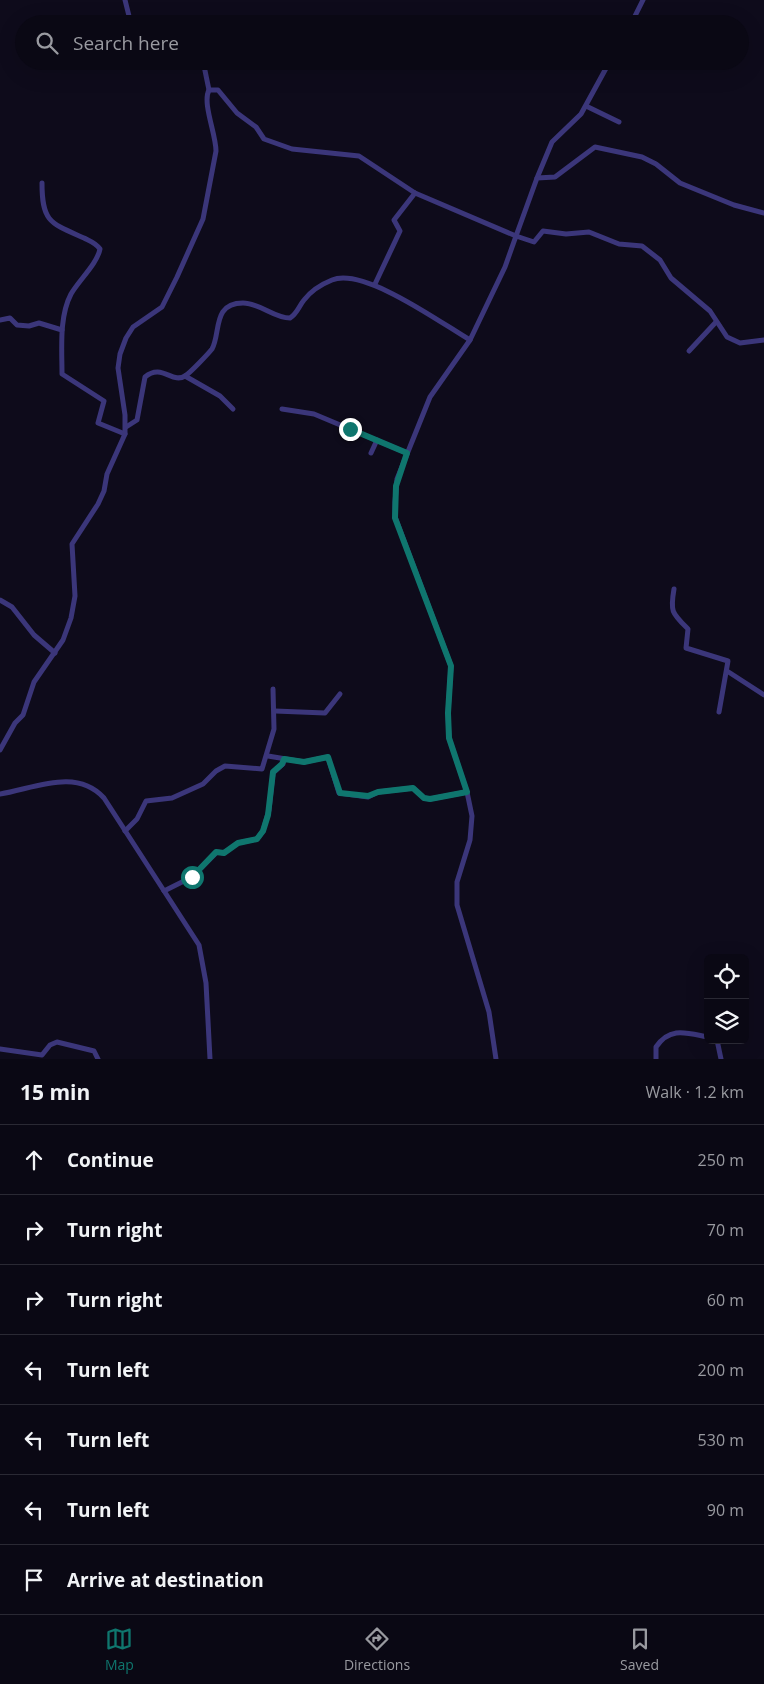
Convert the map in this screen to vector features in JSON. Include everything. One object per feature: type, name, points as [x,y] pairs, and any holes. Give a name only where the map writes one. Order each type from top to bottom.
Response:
[{"type":"street","points":[[125,0],[129,15]]},
{"type":"street","points":[[636,15],[643,0]]},
{"type":"street","points":[[0,750],[15,723],[23,715],[34,682],[63,640],[73,610],[75,596],[72,544],[98,504],[104,491],[107,474],[125,434],[126,427],[118,368],[122,346],[137,324],[162,307],[206,206],[216,140],[206,100],[209,90],[205,70]]},
{"type":"street","points":[[496,1059],[487,1005],[457,905],[457,882],[471,834],[472,816],[467,792],[449,738],[448,713],[451,666],[395,518],[396,486],[407,453],[430,397],[470,340],[505,267],[552,142],[577,119],[605,70]]},
{"type":"street","points":[[209,90],[218,90],[237,113],[256,127],[264,139],[292,149],[359,156],[414,193],[516,236],[534,242],[543,231],[566,234],[589,232],[619,244],[640,246],[660,260],[670,278],[707,308],[721,331],[734,342],[744,343],[764,340]]},
{"type":"street","points":[[586,106],[619,122]]},
{"type":"street","points":[[538,178],[555,177],[588,151],[601,147],[642,157],[656,164],[680,183],[734,205],[764,213]]},
{"type":"street","points":[[42,182],[42,202],[46,216],[65,230],[94,243],[100,249],[97,259],[71,294],[62,330],[62,375],[104,401],[98,423],[125,434]]},
{"type":"street","points":[[375,284],[400,231],[394,220],[414,193]]},
{"type":"street","points":[[185,376],[212,348],[219,317],[235,304],[253,304],[287,318],[296,314],[309,294],[334,279],[355,279],[375,284],[470,340]]},
{"type":"street","points":[[0,320],[10,318],[18,325],[28,326],[39,323],[62,330]]},
{"type":"street","points":[[690,351],[716,322]]},
{"type":"street","points":[[126,427],[137,420],[145,377],[159,372],[176,377],[185,376],[220,396],[233,409]]},
{"type":"street","points":[[282,410],[314,414],[407,453]]},
{"type":"street","points":[[371,453],[377,440]]},
{"type":"street","points":[[674,589],[672,608],[676,619],[688,629],[686,648],[728,661],[719,712]]},
{"type":"street","points":[[0,600],[12,606],[34,635],[55,654]]},
{"type":"street","points":[[727,671],[764,695]]},
{"type":"street","points":[[125,831],[138,819],[146,801],[172,798],[203,784],[216,771],[225,766],[262,769],[268,756],[274,729],[273,689]]},
{"type":"street","points":[[275,711],[325,713],[340,694]]},
{"type":"street","points":[[268,756],[304,762],[328,757],[340,793],[368,796],[378,792],[413,788],[424,798],[430,799],[467,792]]},
{"type":"street","points":[[164,891],[192,877],[216,852],[224,853],[238,843],[254,840],[261,835],[268,815],[273,772],[282,764],[284,759]]},
{"type":"street","points":[[0,794],[55,782],[89,786],[104,798],[181,915],[201,950],[206,983],[210,1059]]},
{"type":"street","points":[[656,1059],[656,1046],[670,1034],[679,1032],[704,1036]]},
{"type":"street","points":[[0,1049],[26,1056],[42,1055],[50,1045],[57,1042],[94,1051],[98,1059]]},
{"type":"street","points":[[718,1044],[721,1059]]},
{"type":"route","points":[[192,877],[216,852],[224,853],[238,843],[249,842],[261,835],[268,815],[273,772],[283,763],[284,759],[304,762],[328,757],[340,793],[373,796],[378,792],[415,788],[424,798],[430,799],[467,792],[453,756],[449,738],[448,713],[452,675],[450,660],[395,518],[397,479],[407,453],[350,429]]}]
